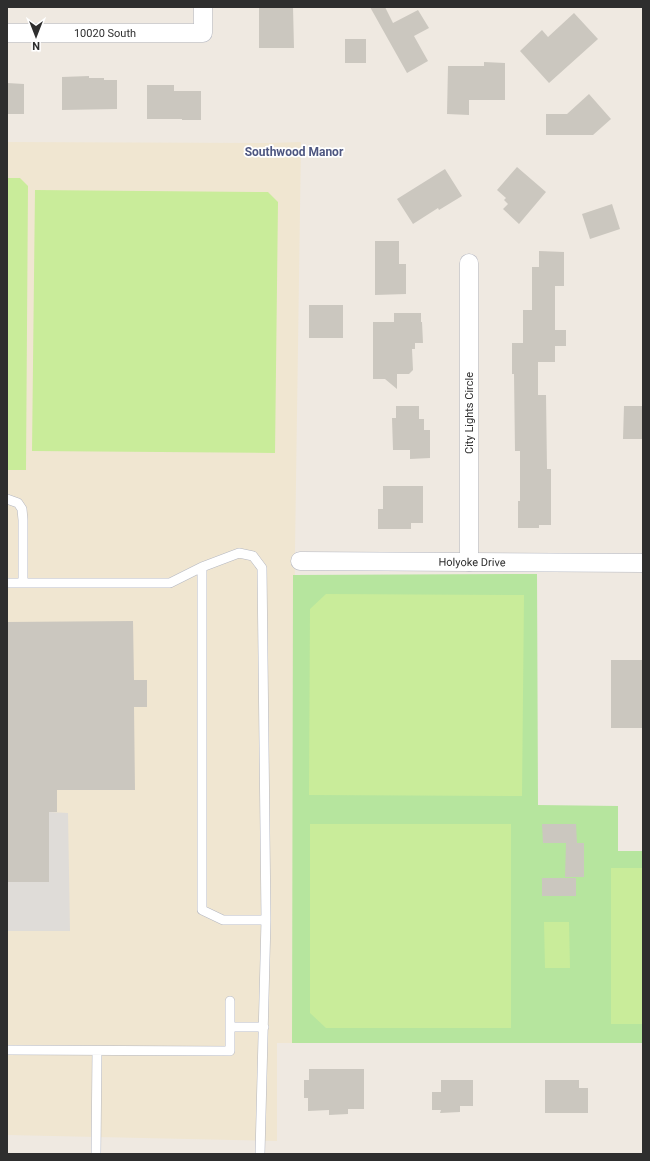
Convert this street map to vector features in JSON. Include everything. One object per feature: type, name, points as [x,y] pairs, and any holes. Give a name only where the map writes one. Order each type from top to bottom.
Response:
[{"type":"street","name":"10020 South","points":[[7,33],[203,33],[203,7]]},
{"type":"street","name":"City Lights Circle","points":[[469,263],[469,562]]},
{"type":"street","name":"Holyoke Drive","points":[[300,561],[643,563]]},
{"type":"lane","points":[[7,500],[18,503],[22,509],[23,583]]},
{"type":"lane","points":[[7,583],[170,583],[202,567],[239,553],[253,556],[262,568],[266,920],[260,1154]]},
{"type":"lane","points":[[202,567],[202,910],[223,920],[266,920]]},
{"type":"lane","points":[[7,1050],[230,1051],[230,1001]]},
{"type":"lane","points":[[230,1027],[264,1027]]},
{"type":"lane","points":[[96,1154],[97,1051]]},
{"type":"shaded area","points":[[7,142],[301,142],[295,550],[292,1043],[277,1043],[277,1141],[7,1135]]},
{"type":"shaded area","points":[[49,812],[68,813],[70,931],[7,931],[7,882],[49,881]]},
{"type":"green space","points":[[7,178],[20,178],[28,186],[26,470],[7,470]]},
{"type":"green space","points":[[35,190],[268,192],[278,202],[275,453],[32,451]]},
{"type":"green space","points":[[537,574],[538,805],[618,806],[618,851],[643,851],[643,1043],[292,1043],[293,575]]},
{"type":"green space","points":[[326,594],[524,595],[522,796],[309,795],[310,609]]},
{"type":"green space","points":[[310,824],[511,824],[511,1028],[326,1028],[310,1013]]},
{"type":"green space","points":[[611,868],[643,868],[643,1024],[611,1024]]},
{"type":"green space","points":[[544,922],[569,922],[570,968],[545,968]]},
{"type":"building","points":[[293,7],[294,48],[259,48],[259,8]]},
{"type":"building","points":[[370,7],[385,7],[393,23],[418,10],[429,28],[414,36],[428,61],[407,73]]},
{"type":"building","points":[[574,13],[598,39],[549,83],[520,51],[542,30],[548,37]]},
{"type":"building","points":[[345,39],[366,39],[366,63],[345,63]]},
{"type":"building","points":[[484,62],[505,63],[505,100],[469,100],[469,115],[447,114],[448,66],[484,66]]},
{"type":"building","points":[[89,76],[89,78],[117,80],[117,109],[62,110],[62,77]]},
{"type":"building","points":[[7,83],[24,84],[24,114],[7,114]]},
{"type":"building","points":[[147,85],[174,85],[174,91],[201,91],[201,120],[147,119]]},
{"type":"building","points":[[589,94],[611,119],[593,135],[546,135],[546,114],[567,114]]},
{"type":"building","points":[[517,167],[546,192],[519,224],[503,209],[508,204],[504,200],[506,198],[497,190]]},
{"type":"building","points":[[445,169],[462,196],[439,210],[438,208],[413,224],[397,199]]},
{"type":"building","points":[[612,204],[620,229],[590,239],[582,214]]},
{"type":"building","points":[[375,241],[399,241],[399,264],[406,264],[406,294],[375,295]]},
{"type":"building","points":[[539,251],[564,252],[564,286],[555,286],[555,330],[566,330],[566,346],[555,346],[555,362],[538,362],[538,395],[546,395],[547,469],[551,469],[551,525],[539,525],[539,528],[518,528],[518,501],[520,501],[520,451],[515,451],[512,343],[523,343],[523,310],[532,310],[532,267],[539,267]]},
{"type":"building","points":[[309,305],[343,305],[343,338],[309,338]]},
{"type":"building","points":[[394,313],[421,313],[423,343],[415,343],[415,349],[412,349],[413,370],[409,374],[397,374],[397,389],[385,379],[373,379],[373,322],[394,322]]},
{"type":"building","points":[[396,406],[419,406],[419,419],[424,419],[424,430],[430,430],[430,458],[410,459],[410,450],[393,450],[392,418],[396,418]]},
{"type":"building","points":[[624,406],[643,406],[643,439],[623,439]]},
{"type":"building","points":[[383,486],[423,486],[423,523],[411,523],[411,529],[378,529],[378,509],[383,509]]},
{"type":"building","points":[[133,621],[134,680],[147,680],[147,707],[134,707],[135,790],[57,790],[57,812],[49,812],[49,882],[7,882],[7,622]]},
{"type":"building","points":[[611,660],[643,660],[643,728],[611,728]]},
{"type":"building","points":[[542,824],[576,824],[577,843],[543,843]]},
{"type":"building","points":[[566,843],[584,843],[584,877],[565,877]]},
{"type":"building","points":[[542,878],[576,878],[576,896],[542,896]]},
{"type":"building","points":[[309,1069],[364,1069],[364,1109],[348,1109],[348,1114],[329,1115],[329,1110],[308,1111],[308,1098],[304,1098],[304,1080],[309,1080]]},
{"type":"building","points":[[441,1080],[473,1080],[473,1106],[460,1106],[460,1112],[440,1113],[441,1110],[432,1110],[432,1092],[441,1092]]},
{"type":"building","points":[[545,1080],[579,1080],[579,1088],[588,1088],[588,1113],[545,1113]]},
{"type":"district","name":"Southwood Manor","points":[[294,152]]}]
